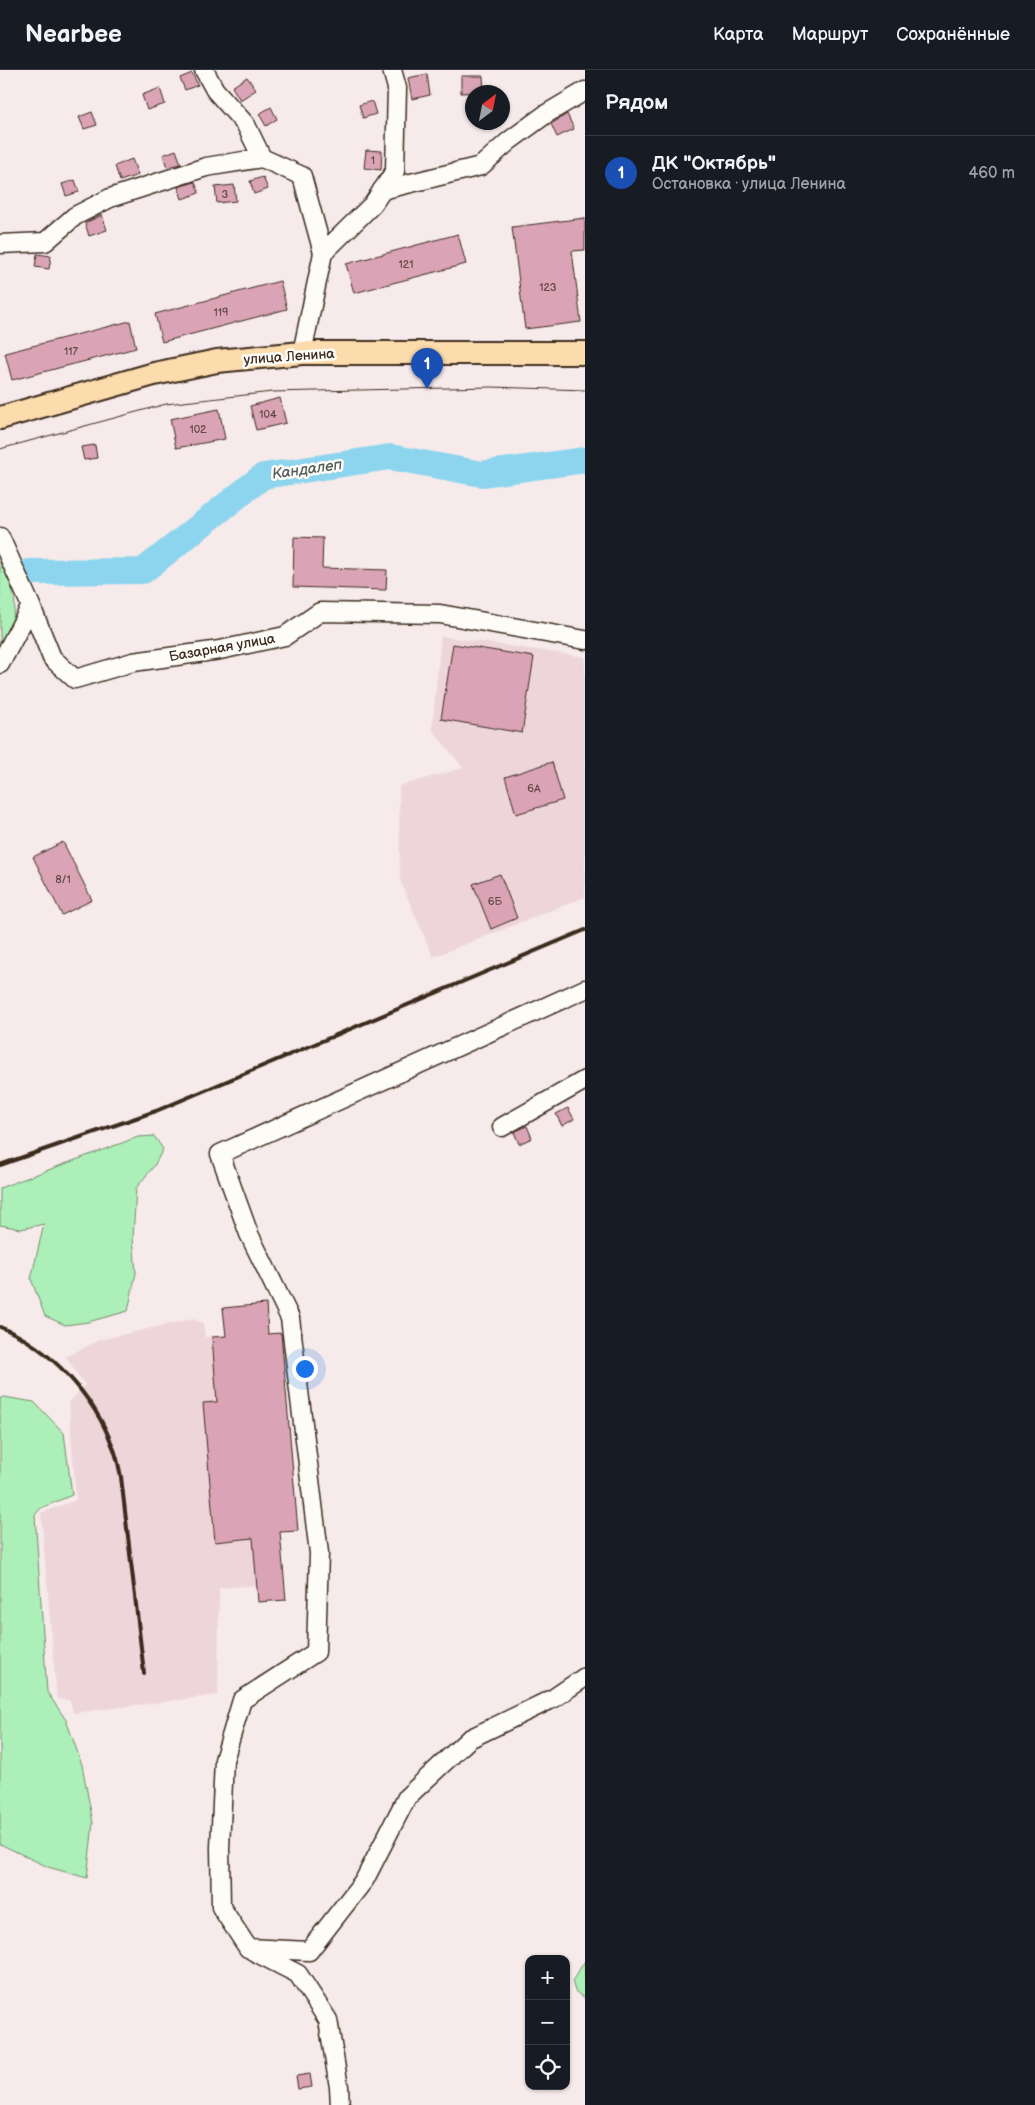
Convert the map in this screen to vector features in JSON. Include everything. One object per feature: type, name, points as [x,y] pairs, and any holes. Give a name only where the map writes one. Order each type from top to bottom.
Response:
[{"type":"main road","name":"улица Ленина","points":[[0,418],[163,372],[217,361],[302,353],[585,353]]},
{"type":"street","points":[[204,70],[215,90],[246,125],[262,158]]},
{"type":"street","points":[[323,253],[373,204],[394,171],[397,88],[392,70]]},
{"type":"street","points":[[382,190],[481,166],[509,141],[546,114],[585,91]]},
{"type":"street","points":[[0,244],[45,242],[75,216],[110,198],[206,167],[262,158],[302,176],[323,253],[302,353]]},
{"type":"street","name":"Базарная улица","points":[[0,537],[52,658],[75,679],[132,662],[220,650],[284,636],[320,612],[440,614],[585,640]]},
{"type":"street","points":[[0,664],[31,606]]},
{"type":"street","points":[[340,2105],[339,2087],[328,2020],[298,1974],[248,1948],[221,1907],[220,1848],[224,1760],[242,1700],[316,1652],[319,1553],[290,1318],[249,1234],[220,1154],[585,989]]},
{"type":"street","points":[[502,1127],[585,1080]]},
{"type":"street","points":[[248,1948],[309,1951],[365,1879],[407,1797],[469,1738],[554,1698],[585,1678]]},
{"type":"shaded area","points":[[441,636],[585,657],[585,897],[433,957],[400,880],[399,786],[463,768],[432,729]]},
{"type":"shaded area","points":[[266,1304],[268,1334],[281,1333],[298,1531],[280,1532],[286,1600],[258,1602],[256,1585],[219,1588],[218,1695],[73,1713],[70,1700],[57,1699],[41,1513],[76,1500],[69,1403],[85,1385],[66,1357],[99,1340],[192,1319],[203,1323],[205,1337],[225,1336],[223,1308]]},
{"type":"green space","points":[[0,558],[15,602],[12,620],[0,645]]},
{"type":"green space","points":[[154,1136],[163,1149],[154,1166],[136,1188],[133,1238],[136,1273],[128,1311],[88,1322],[65,1325],[45,1316],[31,1279],[44,1224],[21,1229],[0,1225],[0,1189],[138,1137]]},
{"type":"green space","points":[[4,1397],[34,1402],[64,1433],[72,1495],[41,1508],[35,1515],[47,1692],[66,1720],[82,1765],[93,1823],[87,1878],[48,1867],[0,1844],[0,1399]]},
{"type":"green space","points":[[585,1961],[585,1999],[575,1991],[572,1981]]},
{"type":"building","points":[[192,73],[198,85],[185,90],[180,78]]},
{"type":"building","points":[[427,74],[430,95],[412,99],[408,78]]},
{"type":"building","points":[[461,76],[483,76],[484,85],[465,85],[465,93],[461,93]]},
{"type":"building","points":[[247,77],[256,90],[240,100],[232,87]]},
{"type":"building","points":[[160,88],[165,104],[147,110],[142,95]]},
{"type":"building","points":[[372,101],[376,114],[363,118],[359,105]]},
{"type":"building","points":[[271,107],[277,119],[266,126],[259,114]]},
{"type":"building","points":[[92,112],[97,125],[84,129],[79,117]]},
{"type":"building","points":[[567,114],[574,129],[557,137],[551,124]]},
{"type":"building","points":[[176,150],[181,164],[167,167],[163,155]]},
{"type":"building","points":[[366,150],[382,151],[381,170],[364,168]]},
{"type":"building","points":[[132,159],[138,175],[120,181],[115,166]]},
{"type":"building","points":[[263,177],[268,189],[254,194],[250,181]]},
{"type":"building","points":[[75,180],[79,192],[66,196],[62,184]]},
{"type":"building","points":[[195,182],[199,193],[182,199],[178,187]]},
{"type":"building","points":[[234,185],[236,201],[217,203],[215,187]]},
{"type":"building","points":[[102,215],[107,230],[89,236],[85,223]]},
{"type":"building","points":[[585,218],[585,250],[572,251],[581,322],[525,329],[512,227]]},
{"type":"building","points":[[458,234],[466,264],[354,293],[346,264]]},
{"type":"building","points":[[37,254],[51,256],[49,269],[35,267]]},
{"type":"building","points":[[280,281],[287,309],[162,342],[155,314]]},
{"type":"building","points":[[130,321],[136,348],[12,380],[5,353]]},
{"type":"building","points":[[280,398],[286,423],[256,430],[250,406]]},
{"type":"building","points":[[219,409],[225,439],[176,448],[170,419]]},
{"type":"building","points":[[95,445],[97,458],[84,460],[81,447]]},
{"type":"building","points":[[294,537],[323,538],[322,568],[387,570],[386,590],[293,587]]},
{"type":"building","points":[[453,644],[534,657],[522,733],[441,719]]},
{"type":"building","points":[[552,762],[563,800],[516,814],[505,777]]},
{"type":"building","points":[[63,842],[92,900],[62,915],[33,857]]},
{"type":"building","points":[[500,874],[517,918],[491,929],[473,884]]},
{"type":"building","points":[[568,1108],[574,1119],[562,1126],[556,1114]]},
{"type":"building","points":[[527,1126],[532,1138],[519,1144],[514,1132]]},
{"type":"building","points":[[266,1304],[268,1334],[281,1333],[298,1531],[280,1532],[286,1600],[258,1602],[253,1538],[215,1542],[203,1403],[217,1402],[212,1337],[226,1336],[223,1308]]},
{"type":"building","points":[[310,2074],[312,2087],[298,2089],[296,2076]]},
{"type":"waterway","name":"Кандалеп","points":[[29,572],[143,571],[263,476],[390,457],[482,474],[585,460]]},
{"type":"tram line","points":[[0,449],[166,404],[272,392],[491,387],[585,390]]},
{"type":"railway","points":[[0,1165],[156,1111],[585,930]]},
{"type":"railway","points":[[0,1327],[36,1347],[68,1375],[94,1410],[105,1428],[113,1447],[121,1477],[144,1673]]},
{"type":"place","name":"ДК \"Октябрь\"","points":[[427,389]]}]
